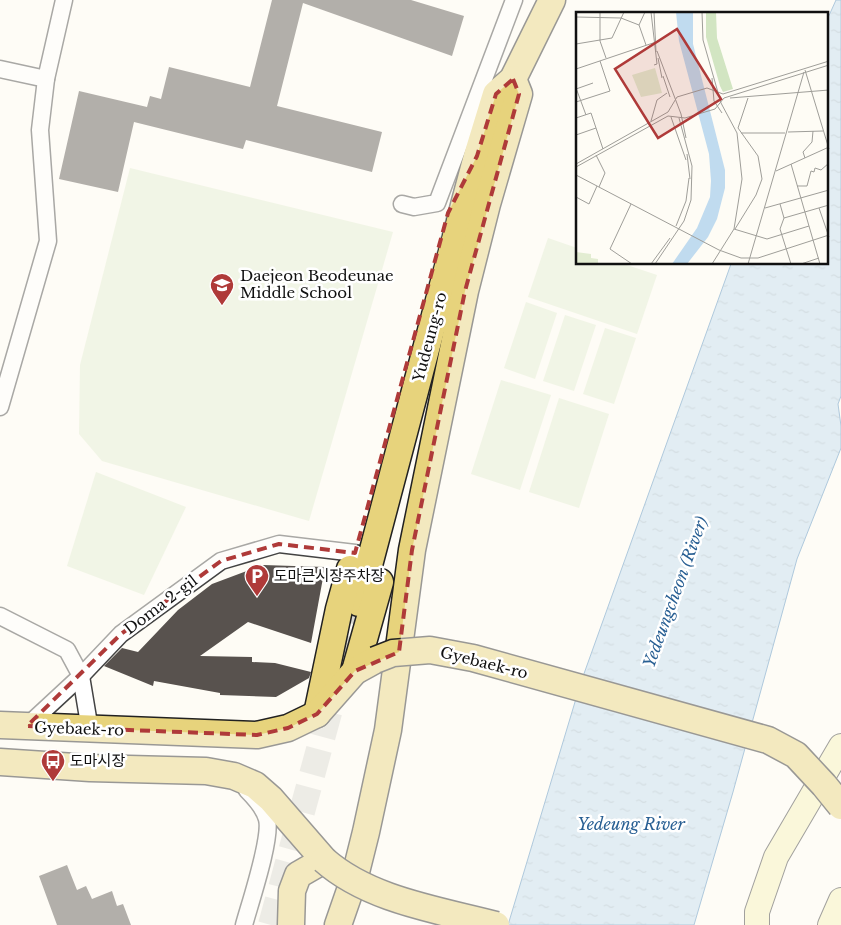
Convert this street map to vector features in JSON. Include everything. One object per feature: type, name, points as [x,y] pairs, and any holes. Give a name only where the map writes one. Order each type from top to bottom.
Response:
[{"type":"main road","name":"Yudeung-ro","points":[[359,603],[477,156],[496,94],[513,79],[552,0]]},
{"type":"main road","name":"Yudeung-ro","points":[[465,291],[487,204],[519,94],[513,79]]},
{"type":"main road","points":[[317,714],[339,609],[448,213],[477,156]]},
{"type":"main road","points":[[365,666],[367,631],[431,395],[465,291]]},
{"type":"main road","points":[[338,925],[355,876],[364,841],[388,730],[412,550],[465,291]]},
{"type":"main road","points":[[336,626],[342,632],[357,634],[367,631]]},
{"type":"main road","name":"Gyebaek-ro","points":[[0,725],[257,735],[288,728],[317,714],[365,666],[392,653],[430,650],[456,655],[768,740],[796,755],[841,806]]},
{"type":"main road","points":[[757,925],[757,912],[776,857],[841,746]]},
{"type":"main road","points":[[0,762],[90,768],[206,771],[234,776],[255,785],[271,798],[324,860],[338,873],[380,895],[496,925]]},
{"type":"main road","points":[[291,925],[292,891],[298,875],[324,860]]},
{"type":"main road","points":[[830,925],[841,900]]},
{"type":"street","points":[[0,407],[48,241],[40,130],[46,79],[64,0]]},
{"type":"street","points":[[402,204],[414,207],[437,203],[514,0]]},
{"type":"street","points":[[0,69],[46,79]]},
{"type":"street","name":"Doma 2-gil","points":[[27,726],[81,676],[121,634],[220,561],[279,544],[355,553]]},
{"type":"street","points":[[0,616],[67,650],[81,676],[90,730]]},
{"type":"street","points":[[234,776],[257,801],[267,819],[268,836],[244,925]]},
{"type":"highlighted area","points":[[513,79],[519,94],[465,291],[412,550],[399,652],[355,671],[317,714],[288,728],[257,735],[27,726],[121,634],[221,561],[279,544],[355,553],[448,213],[477,156],[496,94]]},
{"type":"green space","points":[[130,168],[393,232],[309,521],[102,461],[79,434],[80,365]]},
{"type":"green space","points":[[548,238],[576,248],[576,265],[627,265],[657,275],[637,334],[528,297]]},
{"type":"green space","points":[[526,302],[557,313],[535,379],[504,368]]},
{"type":"green space","points":[[565,315],[596,325],[574,391],[543,381]]},
{"type":"green space","points":[[605,328],[636,338],[614,404],[583,394]]},
{"type":"green space","points":[[501,380],[551,395],[520,490],[471,474]]},
{"type":"green space","points":[[559,398],[609,414],[579,508],[529,492]]},
{"type":"green space","points":[[96,472],[186,507],[144,595],[67,566]]},
{"type":"water","name":"Yedeung River","points":[[836,0],[841,0],[841,396],[838,404],[841,448],[797,559],[733,792],[694,925],[508,925],[581,682],[731,265],[828,265],[828,18]]},
{"type":"building","points":[[272,0],[411,0],[464,16],[452,56],[303,3],[277,106],[382,132],[372,172],[246,140],[243,149],[134,122],[118,192],[59,179],[79,91],[147,107],[150,96],[161,99],[169,67],[250,87]]},
{"type":"building","points":[[263,565],[325,567],[311,643],[248,622],[200,656],[252,657],[252,662],[275,663],[311,672],[309,678],[276,697],[220,695],[220,693],[154,681],[153,686],[104,666],[122,648],[138,652],[178,610],[212,584]]},
{"type":"building","points":[[67,865],[77,890],[86,886],[92,899],[112,891],[117,906],[123,904],[131,925],[57,925],[39,876]]},
{"type":"tunnel","points":[[271,925],[359,603]]},
{"type":"place","name":"Daejeon Beodeunae Middle School","points":[[222,306]]},
{"type":"place","name":"도마큰시장주차장","points":[[257,597]]},
{"type":"place","name":"도마시장","points":[[53,782]]},
{"type":"water label","name":"Yedeungcheon (River)","points":[[675,592]]}]
